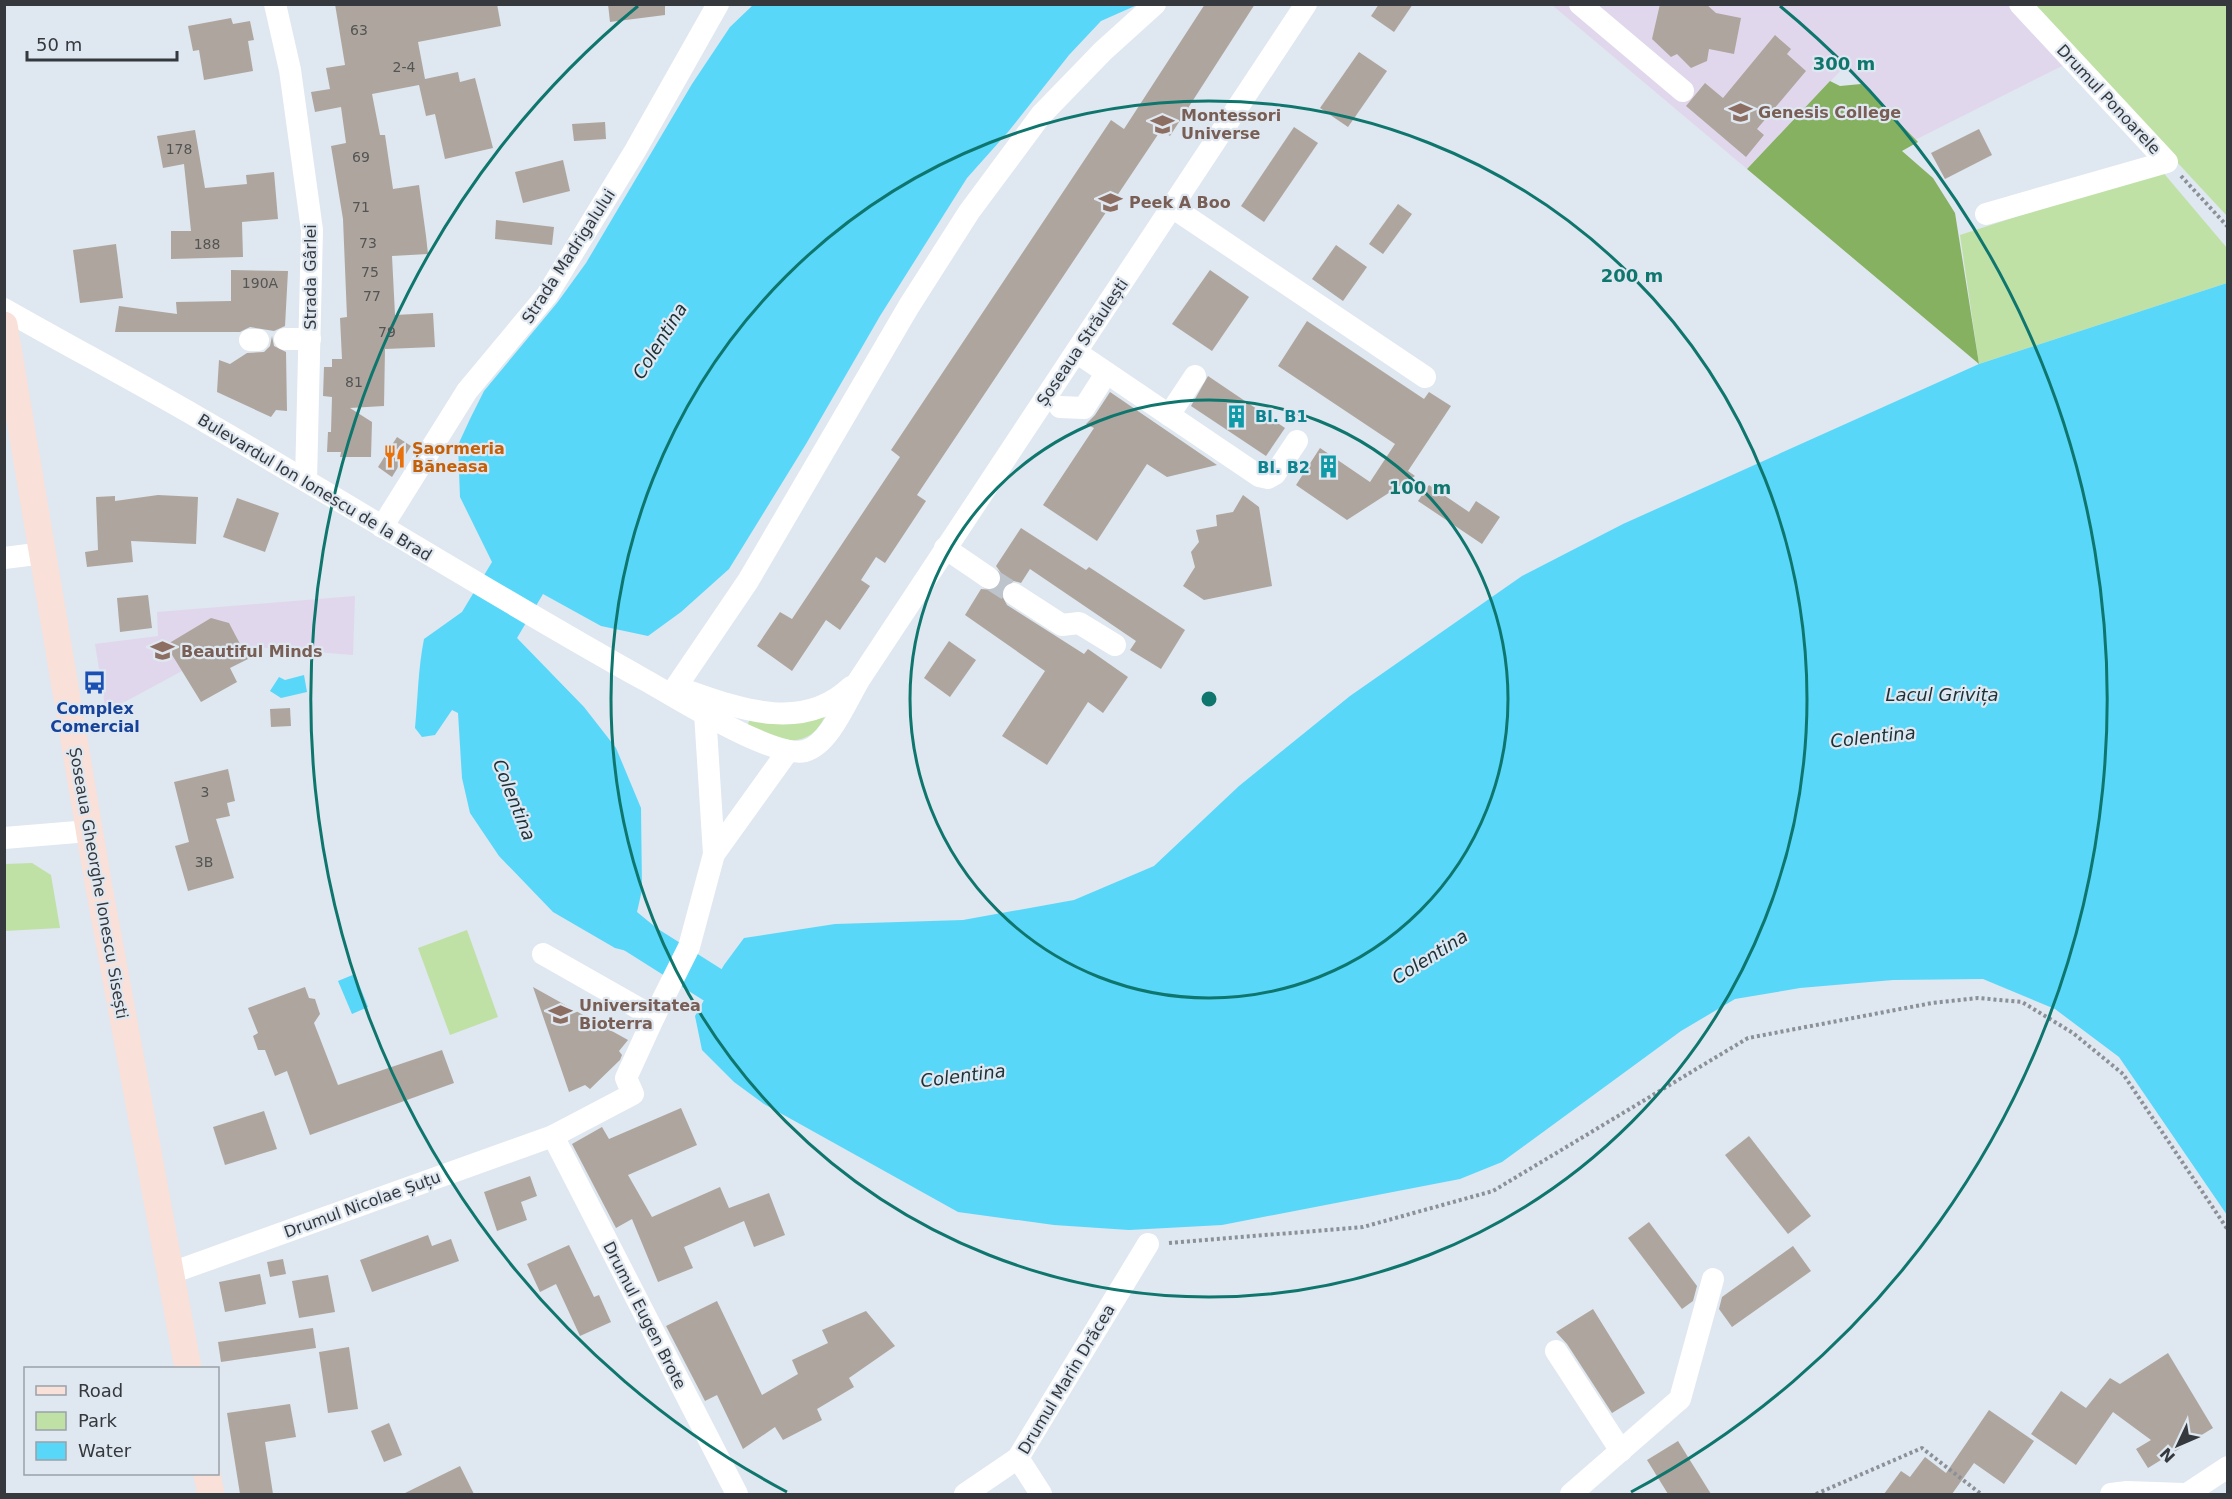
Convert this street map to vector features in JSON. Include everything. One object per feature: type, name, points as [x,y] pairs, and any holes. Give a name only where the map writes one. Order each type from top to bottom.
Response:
[{"type":"main road","name":"Șoseaua Gheorghe Ionescu Sisești","points":[[4,325],[89,831],[188,1367]]},
{"type":"main road","points":[[207,1475],[211,1494]]},
{"type":"street","name":"Strada Gârlei","points":[[274,4],[290,70],[312,230],[306,481]]},
{"type":"street","name":"Strada Madrigalului","points":[[382,527],[468,391],[547,295],[635,151],[718,4]]},
{"type":"street","points":[[676,687],[748,581],[909,306],[969,212],[1041,115],[1103,51],[1155,4]]},
{"type":"street","name":"Șoseaua Străulești","points":[[859,680],[1306,4]]},
{"type":"street","points":[[1580,4],[1683,91]]},
{"type":"street","name":"Drumul Ponoarele","points":[[1986,214],[2167,162],[2016,9]]},
{"type":"street","points":[[1172,207],[1425,378]]},
{"type":"street","name":"Bulevardul Ion Ionescu de la Brad","points":[[4,309],[306,481],[560,633],[705,713],[769,746],[788,751]]},
{"type":"street","points":[[285,339],[310,339]]},
{"type":"street","points":[[1076,352],[1259,476],[1268,478],[1275,474],[1297,441]]},
{"type":"street","points":[[1169,415],[1195,376]]},
{"type":"street","points":[[1060,407],[1084,408],[1100,383]]},
{"type":"street","points":[[945,548],[989,578]]},
{"type":"street","points":[[4,558],[44,553]]},
{"type":"street","points":[[1014,594],[1062,625],[1079,622],[1115,645]]},
{"type":"street","name":"Bulevardul Ion Ionescu de la Brad","points":[[624,668],[760,714],[808,712],[828,705],[841,697],[859,680]]},
{"type":"street","points":[[714,854],[788,751],[804,751],[823,740],[859,680]]},
{"type":"street","points":[[543,954],[654,1017],[689,947],[714,854],[705,713]]},
{"type":"street","points":[[4,838],[89,831]]},
{"type":"street","name":"Drumul Nicolae Șuțu","points":[[171,1272],[553,1136],[633,1094],[626,1078],[654,1017]]},
{"type":"street","name":"Drumul Eugen Brote","points":[[553,1136],[737,1494]]},
{"type":"street","name":"Drumul Marin Drăcea","points":[[965,1494],[1018,1458],[1148,1244]]},
{"type":"street","points":[[1571,1494],[1680,1399],[1713,1279]]},
{"type":"street","points":[[1556,1351],[1621,1451]]},
{"type":"street","points":[[1018,1458],[1041,1494]]},
{"type":"street","points":[[2111,1494],[2127,1492],[2186,1494],[2228,1467]]},
{"type":"path","points":[[2167,162],[2228,227]]},
{"type":"path","points":[[1148,1244],[1363,1227],[1493,1191],[1748,1038],[1932,1003],[1978,998],[2022,1002],[2073,1033],[2123,1074],[2228,1230]]},
{"type":"path","points":[[1816,1494],[1922,1448],[1981,1494]]},
{"type":"shaded area","name":"Genesis College","points":[[1552,5],[2010,5],[2066,64],[1915,140],[1844,67],[1747,169]]},
{"type":"shaded area","name":"Beautiful Minds","points":[[355,596],[353,655],[241,646],[182,671],[106,712],[95,644],[158,636],[157,612]]},
{"type":"green space","points":[[2031,5],[2227,5],[2227,216]]},
{"type":"green space","points":[[1830,81],[1840,86],[1861,84],[1918,142],[1902,151],[1933,178],[1955,213],[1979,364],[1747,169]]},
{"type":"green space","points":[[2161,170],[2227,248],[2227,283],[1979,364],[1960,235]]},
{"type":"green space","points":[[825,716],[818,728],[810,735],[800,739],[780,739],[747,727],[750,718]]},
{"type":"green space","points":[[32,863],[51,875],[60,928],[5,931],[5,864]]},
{"type":"green space","points":[[467,930],[498,1017],[450,1035],[418,948]]},
{"type":"water","points":[[753,5],[1137,5],[1101,21],[1069,55],[1008,132],[967,178],[880,316],[806,444],[729,569],[681,612],[648,636],[601,626],[543,594],[517,638],[584,707],[616,748],[641,808],[642,890],[637,912],[670,939],[655,958],[615,948],[553,912],[499,856],[470,813],[462,778],[458,713],[452,710],[435,735],[422,737],[415,728],[419,672],[424,639],[462,612],[492,562],[460,497],[458,445],[484,391],[557,303],[586,263],[692,84],[730,27]]},
{"type":"water","name":"Lacul Grivița","points":[[2227,283],[2227,1215],[2119,1057],[2055,1009],[1983,979],[1893,980],[1800,988],[1735,999],[1681,1031],[1502,1162],[1460,1179],[1222,1225],[1129,1230],[1054,1225],[958,1212],[764,1104],[734,1082],[702,1050],[695,1016],[724,965],[744,938],[835,924],[963,920],[1074,900],[1154,866],[1239,786],[1350,696],[1522,576],[1623,524],[1979,364]]},
{"type":"water","points":[[304,675],[307,692],[281,698],[270,691],[279,677],[285,680]]},
{"type":"water","points":[[355,974],[368,1007],[352,1014],[338,981]]},
{"type":"building","points":[[335,4],[497,4],[501,26],[418,42],[425,79],[458,72],[460,82],[475,78],[493,148],[445,159],[435,114],[426,116],[419,85],[372,94],[380,135],[385,135],[393,189],[419,185],[428,254],[392,256],[395,315],[433,313],[435,347],[385,349],[384,406],[350,408],[372,422],[371,457],[340,457],[341,452],[327,452],[328,432],[331,432],[332,397],[323,396],[324,367],[332,367],[332,359],[342,359],[340,318],[347,317],[343,219],[331,146],[346,143],[341,107],[315,112],[311,92],[330,89],[326,68],[345,65]]},
{"type":"building","points":[[608,4],[665,4],[665,15],[610,22]]},
{"type":"building","points":[[1205,4],[1255,4],[1170,136],[1161,130],[917,495],[926,501],[885,563],[876,557],[861,580],[870,586],[840,630],[826,620],[792,671],[757,646],[780,612],[792,619],[900,457],[891,450],[1111,120],[1124,129]]},
{"type":"building","points":[[1379,4],[1413,4],[1394,32],[1371,16]]},
{"type":"building","points":[[1660,4],[1706,4],[1716,13],[1741,18],[1734,54],[1709,49],[1707,61],[1691,68],[1677,54],[1671,57],[1652,39]]},
{"type":"building","points":[[231,18],[233,24],[250,21],[254,40],[248,41],[253,71],[204,80],[199,50],[193,51],[188,26]]},
{"type":"building","points":[[1775,35],[1791,49],[1787,54],[1806,71],[1757,129],[1764,135],[1746,157],[1686,106],[1705,83],[1723,98]]},
{"type":"building","points":[[1359,52],[1387,71],[1348,127],[1320,108]]},
{"type":"building","points":[[605,122],[606,139],[574,141],[572,124]]},
{"type":"building","points":[[1294,127],[1318,143],[1264,222],[1241,206]]},
{"type":"building","points":[[1979,129],[1992,155],[1945,179],[1931,153]]},
{"type":"building","points":[[195,130],[205,188],[247,184],[246,175],[274,172],[278,219],[242,222],[243,257],[171,259],[171,231],[191,231],[184,164],[163,168],[157,136]]},
{"type":"building","points":[[563,160],[570,191],[523,203],[515,172]]},
{"type":"building","points":[[1398,204],[1412,214],[1383,254],[1369,244]]},
{"type":"building","points":[[496,220],[554,227],[552,245],[495,239]]},
{"type":"building","points":[[116,244],[123,298],[80,303],[73,250]]},
{"type":"building","points":[[1336,245],[1367,267],[1343,301],[1312,279]]},
{"type":"building","points":[[231,270],[288,271],[285,326],[274,331],[250,327],[240,332],[115,332],[119,306],[177,314],[176,302],[231,301]]},
{"type":"building","points":[[1210,270],[1249,297],[1212,351],[1172,324]]},
{"type":"building","points":[[1307,321],[1424,399],[1429,392],[1451,406],[1408,471],[1415,476],[1347,520],[1296,485],[1320,448],[1370,482],[1395,444],[1278,366]]},
{"type":"building","points":[[272,336],[274,346],[286,352],[287,411],[276,410],[271,417],[217,392],[219,360],[230,364],[247,353],[264,352],[270,346]]},
{"type":"building","name":"Bl. B1","points":[[1208,376],[1285,428],[1266,456],[1191,406]]},
{"type":"building","points":[[1110,392],[1217,465],[1167,477],[1147,464],[1097,541],[1043,505],[1094,428],[1086,424]]},
{"type":"building","name":"Șaormeria Băneasa","points":[[397,437],[411,446],[392,477],[378,467]]},
{"type":"building","points":[[1429,485],[1469,512],[1476,501],[1500,517],[1482,544],[1418,501]]},
{"type":"building","points":[[158,495],[198,497],[196,544],[131,541],[133,562],[87,567],[85,552],[98,550],[96,497],[115,496],[115,501]]},
{"type":"building","points":[[1243,495],[1259,507],[1272,586],[1204,600],[1183,586],[1195,567],[1191,552],[1199,542],[1196,530],[1217,526],[1216,515],[1233,512]]},
{"type":"building","points":[[237,498],[279,513],[265,552],[223,537]]},
{"type":"building","points":[[1021,528],[1086,570],[1089,567],[1185,630],[1161,669],[1130,650],[1136,641],[1030,569],[1021,583],[1014,581],[1003,586],[1001,594],[1007,605],[1084,654],[1088,649],[1128,677],[1103,713],[1088,702],[1047,765],[1002,736],[1045,671],[965,615],[981,589],[994,590],[1000,585],[1001,573],[996,566]]},
{"type":"building","points":[[148,595],[152,628],[120,632],[117,598]]},
{"type":"building","points":[[211,618],[229,623],[248,659],[230,668],[237,682],[201,702],[166,645]]},
{"type":"building","points":[[949,641],[976,660],[950,697],[924,678]]},
{"type":"building","points":[[290,708],[291,726],[271,727],[270,709]]},
{"type":"building","points":[[228,769],[235,801],[227,803],[230,816],[216,819],[234,878],[188,891],[175,846],[189,842],[174,782]]},
{"type":"building","points":[[305,987],[309,998],[315,999],[320,1014],[314,1023],[338,1085],[442,1050],[454,1083],[310,1135],[287,1071],[275,1076],[265,1050],[258,1050],[253,1036],[258,1033],[248,1008]]},
{"type":"building","name":"Universitatea Bioterra","points":[[533,987],[628,1040],[619,1051],[622,1055],[620,1060],[590,1089],[585,1085],[569,1092]]},
{"type":"building","points":[[681,1108],[697,1145],[628,1175],[652,1217],[720,1187],[729,1208],[769,1193],[785,1235],[754,1247],[744,1221],[684,1247],[693,1268],[658,1282],[632,1219],[616,1228],[572,1144],[602,1127],[609,1139]]},
{"type":"building","points":[[264,1111],[277,1149],[225,1165],[213,1127]]},
{"type":"building","points":[[1749,1136],[1811,1216],[1788,1234],[1725,1155]]},
{"type":"building","points":[[530,1176],[537,1196],[521,1202],[527,1220],[497,1231],[484,1192]]},
{"type":"building","points":[[1649,1222],[1697,1286],[1693,1301],[1682,1309],[1628,1238]]},
{"type":"building","points":[[428,1235],[432,1246],[451,1239],[459,1261],[372,1292],[360,1260]]},
{"type":"building","points":[[569,1245],[594,1297],[599,1295],[611,1322],[580,1336],[556,1284],[540,1292],[527,1264]]},
{"type":"building","points":[[1793,1246],[1811,1271],[1732,1327],[1719,1309],[1722,1297]]},
{"type":"building","points":[[283,1259],[286,1274],[270,1277],[267,1262]]},
{"type":"building","points":[[260,1274],[266,1304],[225,1312],[219,1282]]},
{"type":"building","points":[[328,1275],[335,1312],[299,1318],[292,1281]]},
{"type":"building","points":[[717,1301],[762,1395],[798,1374],[792,1360],[828,1343],[822,1330],[866,1311],[895,1346],[849,1378],[854,1387],[817,1409],[822,1420],[783,1440],[775,1427],[743,1449],[717,1395],[705,1401],[666,1326]]},
{"type":"building","points":[[1593,1309],[1645,1393],[1612,1413],[1567,1344],[1556,1332]]},
{"type":"building","points":[[313,1328],[316,1348],[221,1362],[218,1342]]},
{"type":"building","points":[[349,1347],[358,1409],[328,1413],[319,1352]]},
{"type":"building","points":[[2168,1353],[2213,1428],[2148,1468],[2136,1449],[2151,1440],[2113,1412],[2076,1465],[2031,1434],[2061,1391],[2086,1408],[2110,1378],[2120,1384]]},
{"type":"building","points":[[290,1404],[296,1437],[265,1442],[273,1494],[240,1494],[227,1413]]},
{"type":"building","points":[[1989,1410],[2034,1441],[2004,1484],[1974,1463],[1952,1494],[1884,1494],[1901,1471],[1910,1477],[1925,1457],[1946,1473]]},
{"type":"building","points":[[389,1423],[402,1455],[384,1462],[371,1431]]},
{"type":"building","points":[[1678,1441],[1711,1494],[1668,1494],[1647,1460]]},
{"type":"building","points":[[460,1466],[474,1494],[403,1494]]},
{"type":"waterway","name":"Colentina","points":[[618,925],[754,1011]]},
{"type":"tunnel","points":[[989,578],[1014,594]]},
{"type":"place","name":"Genesis College","points":[[1740,112]]},
{"type":"place","name":"Montessori Universe","points":[[1163,124]]},
{"type":"place","name":"Peek A Boo","points":[[1111,202]]},
{"type":"place","name":"Bl. B1","points":[[1237,416]]},
{"type":"place","name":"Șaormeria Băneasa","points":[[394,457]]},
{"type":"place","name":"Bl. B2","points":[[1328,467]]},
{"type":"place","name":"Beautiful Minds","points":[[163,651]]},
{"type":"place","name":"Complex Comercial","points":[[95,683]]},
{"type":"place","name":"Universitatea Bioterra","points":[[561,1014]]}]
